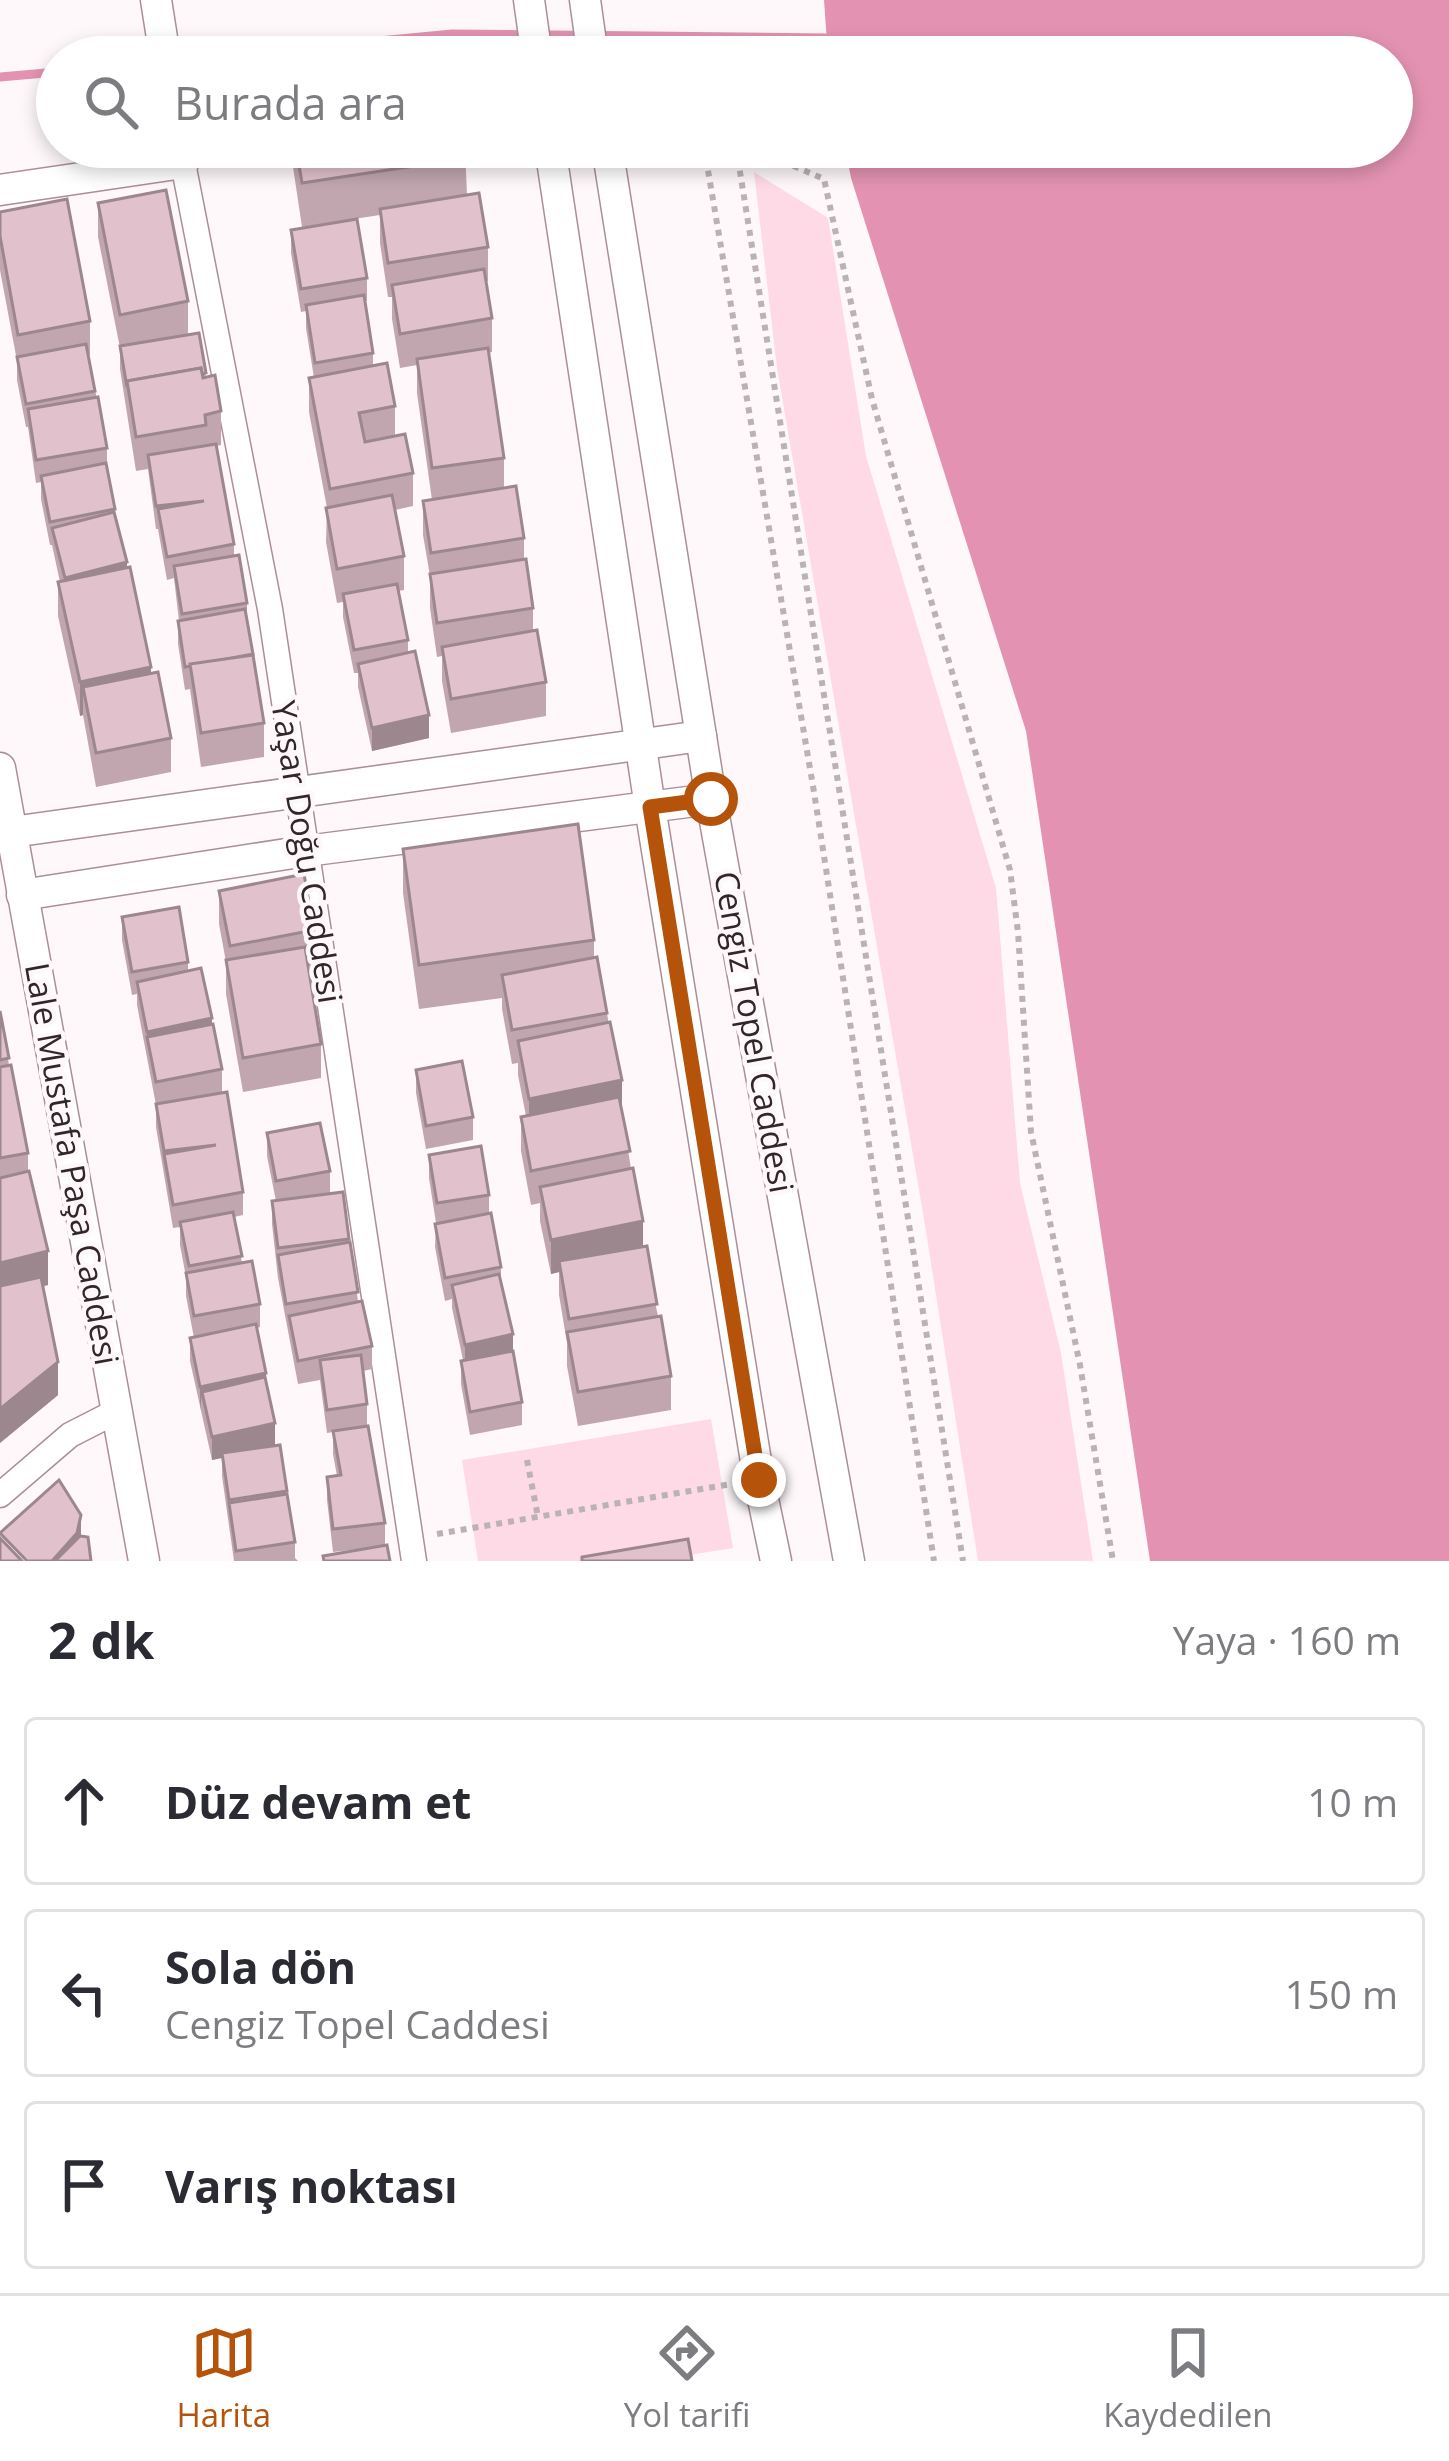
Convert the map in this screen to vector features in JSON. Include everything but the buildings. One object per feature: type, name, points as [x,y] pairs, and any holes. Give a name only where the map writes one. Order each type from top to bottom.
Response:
[{"type":"street","points":[[156,0],[162,36]]},
{"type":"street","points":[[529,0],[534,36]]},
{"type":"street","points":[[584,0],[590,36]]},
{"type":"street","points":[[0,190],[114,168]]},
{"type":"street","name":"Yaşar Doğu Caddesi","points":[[184,168],[270,609],[412,1550]]},
{"type":"street","name":"Cengiz Topel Caddesi","points":[[553,168],[650,807],[776,1561]]},
{"type":"street","name":"Cengiz Topel Caddesi","points":[[610,168],[711,799],[849,1561]]},
{"type":"street","points":[[11,832],[701,736]]},
{"type":"street","name":"Lale Mustafa Paşa Caddesi","points":[[0,768],[144,1561]]},
{"type":"street","points":[[22,895],[306,851],[711,799]]},
{"type":"street","points":[[0,1495],[70,1435],[117,1411]]},
{"type":"path","points":[[708,168],[814,793],[934,1561]]},
{"type":"path","points":[[739,168],[963,1561]]},
{"type":"path","points":[[798,168],[824,179],[872,399],[1010,870],[1030,1132],[1080,1365],[1113,1561]]},
{"type":"path","points":[[527,1460],[538,1517]]},
{"type":"path","points":[[412,1550],[538,1517],[759,1480]]},
{"type":"shaded area","points":[[824,0],[1449,0],[1449,1561],[1150,1561],[1026,731],[849,168],[1413,168],[1413,36],[827,36]]},
{"type":"shaded area","points":[[754,172],[828,218],[866,456],[996,888],[1020,1183],[1061,1353],[1093,1561],[978,1561],[777,368]]},
{"type":"shaded area","points":[[711,1419],[733,1548],[652,1561],[478,1561],[462,1460]]},
{"type":"waterway","points":[[431,36],[638,36]]},
{"type":"waterway","points":[[0,77],[36,74]]},
{"type":"route","points":[[711,799],[650,807],[759,1480]]}]
